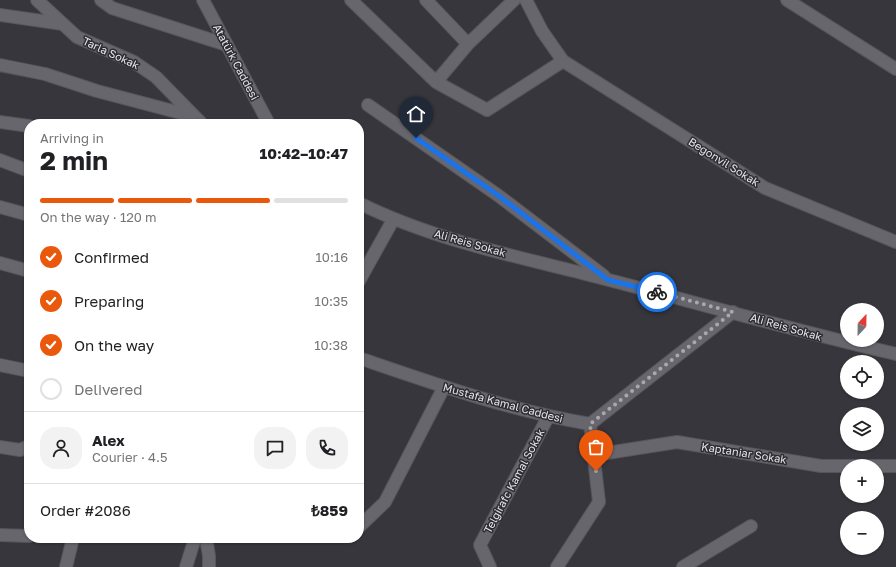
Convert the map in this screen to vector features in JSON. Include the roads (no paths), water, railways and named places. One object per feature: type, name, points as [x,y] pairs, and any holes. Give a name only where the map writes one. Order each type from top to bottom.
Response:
[{"type":"street","name":"Tarla Sokak","points":[[37,0],[76,37],[134,62],[156,77],[196,119]]},
{"type":"street","points":[[101,0],[112,8],[227,45]]},
{"type":"street","name":"Atatürk Caddesi","points":[[203,0],[266,119]]},
{"type":"street","points":[[351,0],[436,82],[487,110],[563,61],[542,30],[526,0]]},
{"type":"street","points":[[436,82],[468,44],[514,0]]},
{"type":"street","points":[[787,0],[896,70]]},
{"type":"street","points":[[432,2],[468,44]]},
{"type":"street","points":[[0,15],[63,24]]},
{"type":"street","name":"Begonvil Sokak","points":[[563,61],[765,188],[896,242]]},
{"type":"street","points":[[0,65],[46,74],[97,91],[192,116]]},
{"type":"street","name":"Ali Reis Sokak","points":[[368,105],[499,196],[608,280]]},
{"type":"street","points":[[0,122],[24,125]]},
{"type":"street","points":[[0,160],[24,169]]},
{"type":"street","name":"Ali Reis Sokak","points":[[364,206],[393,220],[492,250],[733,312],[821,337],[896,354]]},
{"type":"street","points":[[0,208],[24,214]]},
{"type":"street","points":[[364,271],[393,220]]},
{"type":"street","points":[[0,263],[24,269]]},
{"type":"street","points":[[557,567],[599,502],[590,424],[733,312]]},
{"type":"street","name":"Mustafa Kamal Caddesi","points":[[364,360],[444,387],[548,417],[590,424]]},
{"type":"street","points":[[0,365],[24,370]]},
{"type":"street","points":[[364,522],[385,502],[444,387]]},
{"type":"street","name":"Telgirafc Kamal Sokak","points":[[490,567],[480,545],[548,417]]},
{"type":"street","name":"Kaptaniar Sokak","points":[[594,455],[677,442],[821,466],[896,466]]},
{"type":"street","points":[[0,447],[20,450],[24,448]]},
{"type":"street","points":[[683,567],[751,526]]},
{"type":"street","points":[[0,535],[24,536]]},
{"type":"street","points":[[66,567],[73,543]]},
{"type":"street","points":[[186,567],[193,543]]},
{"type":"street","points":[[207,543],[209,567]]}]
